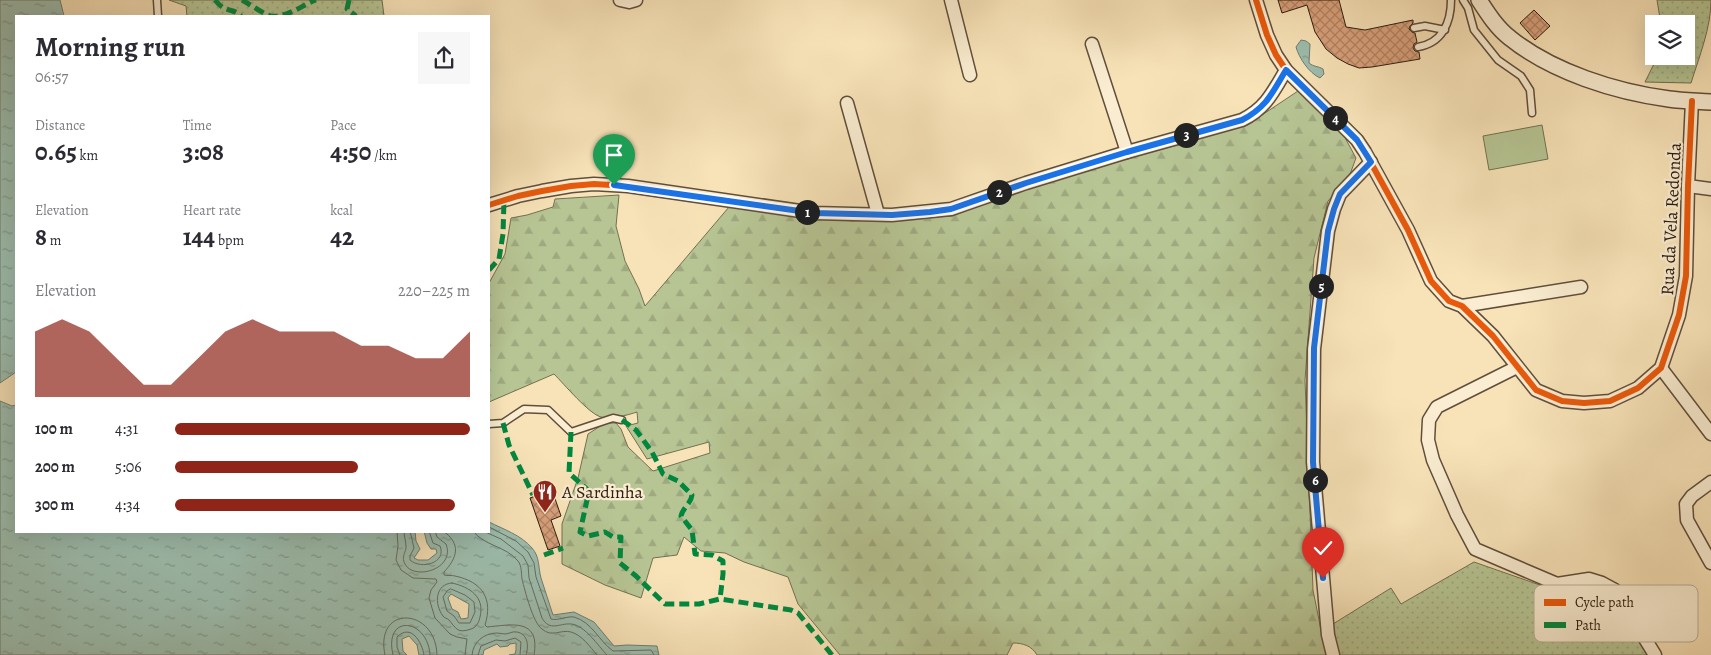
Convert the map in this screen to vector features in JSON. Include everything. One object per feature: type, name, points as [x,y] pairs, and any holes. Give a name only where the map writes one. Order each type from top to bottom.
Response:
[{"type":"street","points":[[620,0],[629,2],[636,0]]},
{"type":"street","points":[[951,0],[970,75]]},
{"type":"street","name":"Rua da Vela Redonda","points":[[1256,0],[1267,35],[1276,55],[1286,70],[1357,140],[1371,162],[1408,230],[1431,282],[1449,301],[1462,306],[1493,336],[1536,390],[1562,401],[1584,403],[1610,401],[1638,388],[1661,368],[1679,316],[1686,276],[1692,101]]},
{"type":"street","points":[[1478,0],[1490,18],[1510,38],[1542,60],[1601,84],[1668,99],[1711,102]]},
{"type":"street","points":[[1488,0],[1510,29],[1542,60]]},
{"type":"street","points":[[1092,44],[1127,152]]},
{"type":"street","points":[[490,205],[518,196],[594,184],[628,186],[814,213],[892,215],[951,209],[1026,183],[1127,152],[1242,120],[1264,105],[1286,70]]},
{"type":"street","points":[[848,104],[878,214]]},
{"type":"street","points":[[1333,655],[1328,635],[1313,462],[1314,348],[1328,231],[1334,209],[1340,194],[1371,162]]},
{"type":"street","points":[[1688,186],[1711,189]]},
{"type":"street","points":[[1462,306],[1581,287]]},
{"type":"street","points":[[1518,367],[1437,407],[1429,420],[1428,440],[1433,460],[1457,515],[1475,549],[1557,584],[1589,579],[1606,585]]},
{"type":"street","points":[[1661,368],[1711,434]]},
{"type":"street","points":[[1711,482],[1692,496],[1686,504],[1687,520],[1711,563]]},
{"type":"street","points":[[1647,642],[1655,655]]},
{"type":"lane","points":[[157,0],[158,15]]},
{"type":"lane","points":[[1418,47],[1428,46],[1445,30],[1450,18],[1451,0]]},
{"type":"lane","points":[[1463,0],[1468,8],[1474,30],[1498,60],[1520,76],[1530,90],[1532,113]]},
{"type":"lane","points":[[1414,28],[1425,26],[1445,30]]},
{"type":"lane","points":[[490,424],[503,423],[524,409],[548,410],[571,432],[612,418],[622,420]]},
{"type":"green space","points":[[169,0],[382,0],[384,15],[187,15],[186,6]]},
{"type":"green space","points":[[1657,0],[1711,0],[1707,32],[1691,83],[1645,82],[1654,65],[1695,65],[1695,15],[1660,15]]},
{"type":"green space","points":[[1298,91],[1343,134],[1356,158],[1349,177],[1328,201],[1314,258],[1305,380],[1313,590],[1326,655],[1037,655],[1033,649],[1027,646],[1013,643],[1007,655],[840,655],[798,604],[788,577],[744,562],[725,553],[701,551],[684,537],[677,555],[653,558],[641,598],[605,585],[562,564],[562,524],[578,478],[588,434],[605,423],[616,423],[621,429],[628,447],[653,471],[710,453],[709,442],[647,459],[626,426],[638,423],[637,412],[609,418],[596,415],[583,405],[554,374],[490,402],[490,281],[505,254],[511,218],[553,207],[555,199],[619,195],[616,226],[625,261],[645,306],[729,207],[852,221],[953,216],[1028,187],[1247,125]]},
{"type":"green space","points":[[1542,125],[1548,159],[1489,170],[1483,136]]},
{"type":"green space","points":[[1474,562],[1540,585],[1534,585],[1534,642],[1641,642],[1649,655],[1338,655],[1333,624],[1391,588],[1401,604]]},
{"type":"water","points":[[0,0],[60,0],[64,15],[15,15],[15,373],[0,383]]},
{"type":"water","points":[[1301,40],[1310,44],[1309,63],[1323,69],[1324,74],[1320,78],[1308,69],[1299,56],[1296,47]]},
{"type":"water","points":[[0,401],[12,406],[15,405],[15,533],[415,533],[416,541],[420,549],[414,558],[428,560],[437,553],[436,549],[431,549],[427,543],[424,533],[490,533],[490,522],[517,536],[528,543],[535,551],[541,578],[553,615],[574,612],[594,622],[614,646],[657,646],[659,655],[509,655],[515,654],[516,643],[500,647],[497,644],[484,650],[483,655],[419,655],[417,645],[409,636],[402,639],[403,651],[407,655],[0,655]],"holes":[[[451,594],[469,604],[468,618],[461,619],[458,612],[452,609],[448,598]]]},
{"type":"building","points":[[1278,0],[1339,0],[1346,27],[1365,30],[1413,20],[1409,29],[1415,33],[1417,42],[1413,48],[1419,52],[1420,59],[1359,68],[1348,64],[1326,49],[1315,32],[1307,5],[1282,13]]},
{"type":"building","points":[[1534,10],[1550,26],[1535,40],[1520,23]]},
{"type":"building","points":[[552,490],[561,516],[551,520],[560,546],[548,550],[530,498]]},
{"type":"marked path","points":[[215,0],[222,7],[240,15]]},
{"type":"marked path","points":[[242,0],[268,15]]},
{"type":"marked path","points":[[283,15],[316,0]]},
{"type":"marked path","points":[[349,0],[347,9],[355,15]]},
{"type":"marked path","points":[[490,269],[499,259],[503,234],[504,200]]},
{"type":"marked path","points":[[622,420],[636,430],[652,452],[663,474],[678,481],[692,495],[681,516],[692,530],[695,554],[712,555],[723,561],[720,599]]},
{"type":"marked path","points":[[503,423],[509,445],[533,495]]},
{"type":"marked path","points":[[571,432],[569,473],[589,491],[580,532],[588,536],[605,532],[613,537],[621,537],[620,563],[665,604],[699,604],[720,599],[791,610],[798,613],[832,655]]},
{"type":"marked path","points":[[544,555],[563,548]]},
{"type":"cycle path","points":[[1256,0],[1267,35],[1276,55],[1286,70],[1357,140],[1365,152],[1408,230],[1431,281],[1449,301],[1462,306],[1493,336],[1536,390],[1562,401],[1584,403],[1610,401],[1638,388],[1661,368],[1679,315],[1686,276],[1692,101]]},
{"type":"cycle path","points":[[490,205],[542,191],[594,184],[628,186],[814,213],[892,215],[951,209],[1026,183],[1127,152]]},
{"type":"place","name":"A Sardinha","points":[[545,513]]},
{"type":"route","points":[[614,185],[814,213],[892,215],[951,209],[1026,183],[1127,152],[1242,120],[1264,105],[1286,70],[1357,140],[1371,162],[1340,194],[1334,209],[1328,231],[1314,348],[1313,462],[1323,578]]}]
